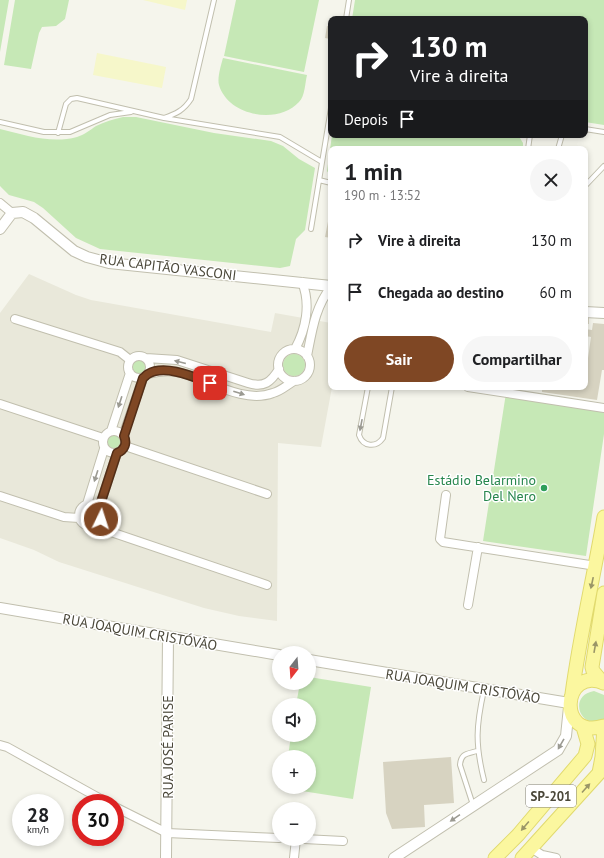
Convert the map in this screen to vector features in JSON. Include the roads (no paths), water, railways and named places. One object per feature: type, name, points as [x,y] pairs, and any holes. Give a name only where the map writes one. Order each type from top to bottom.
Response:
[{"type":"main road","points":[[570,702],[604,517]]},
{"type":"main road","points":[[603,683],[593,671],[592,667],[604,593]]},
{"type":"main road","points":[[570,702],[576,688],[582,684],[588,681],[603,683]]},
{"type":"main road","name":"SP-201","points":[[495,858],[518,835],[584,756],[588,744],[588,737],[583,727],[574,718],[570,702]]},
{"type":"main road","points":[[583,727],[590,728],[604,726]]},
{"type":"main road","name":"SP-201","points":[[522,858],[599,773],[602,757],[604,726]]},
{"type":"street","name":"RUA CAPITÃO VASCONI","points":[[0,203],[12,213],[23,212],[34,218],[74,251],[87,257],[108,263],[328,286]]},
{"type":"street","points":[[0,229],[12,213]]},
{"type":"street","points":[[295,349],[302,334],[307,308],[306,295],[302,282]]},
{"type":"street","points":[[279,369],[270,381],[257,385],[177,360],[146,358],[140,355],[130,360],[128,366],[130,373],[135,378],[163,371],[181,372],[240,394],[252,396],[272,394],[307,375],[310,365],[307,356],[317,311],[328,291]]},
{"type":"street","points":[[307,308],[317,311]]},
{"type":"street","points":[[588,312],[604,314]]},
{"type":"street","points":[[15,319],[120,352],[130,360]]},
{"type":"street","points":[[302,334],[311,336]]},
{"type":"street","points":[[294,381],[284,377],[279,369],[278,364],[282,355],[285,352],[295,349],[300,350],[307,356]]},
{"type":"street","points":[[104,449],[110,453],[117,453],[120,452],[125,446],[124,436],[146,376],[150,371],[150,364],[146,358]]},
{"type":"street","points":[[87,504],[104,449],[102,442],[103,438],[111,431],[130,373]]},
{"type":"street","points":[[487,390],[604,408]]},
{"type":"street","points":[[0,404],[103,438]]},
{"type":"street","points":[[111,431],[118,432],[124,436]]},
{"type":"street","points":[[125,446],[267,494]]},
{"type":"street","points":[[99,508],[94,504],[87,504],[81,508],[78,514],[83,524],[86,526],[93,526],[99,522],[101,515],[99,508],[117,453]]},
{"type":"street","points":[[446,495],[441,540],[443,542],[596,566]]},
{"type":"street","points":[[0,496],[64,517],[79,518]]},
{"type":"street","points":[[96,524],[105,530],[267,585]]},
{"type":"street","points":[[468,605],[478,547]]},
{"type":"street","name":"RUA JOAQUIM CRISTÓVÃO","points":[[0,608],[272,654]]},
{"type":"street","name":"RUA JOSÉ PARISE","points":[[166,858],[168,637]]},
{"type":"street","name":"RUA JOAQUIM CRISTÓVÃO","points":[[316,661],[484,690],[570,702]]},
{"type":"street","points":[[394,858],[558,750],[566,736],[570,702]]},
{"type":"street","points":[[0,745],[7,747],[92,794]]},
{"type":"street","points":[[124,812],[167,833],[272,838]]},
{"type":"street","points":[[316,840],[343,841]]},
{"type":"street","points":[[294,858],[295,846]]},
{"type":"street","points":[[531,848],[542,855],[556,858]]},
{"type":"lane","points":[[164,118],[176,114],[186,107],[191,99],[214,0]]},
{"type":"lane","points":[[346,16],[349,0]]},
{"type":"lane","points":[[58,133],[66,104],[77,98],[164,118],[280,138],[322,162]]},
{"type":"lane","points":[[0,122],[44,132],[58,133],[70,132],[110,115],[136,112]]},
{"type":"lane","points":[[311,229],[328,126]]},
{"type":"lane","points":[[588,129],[604,132]]},
{"type":"lane","points":[[588,183],[604,166]]},
{"type":"lane","points":[[319,180],[328,182]]},
{"type":"lane","points":[[367,390],[359,435],[360,439],[366,444],[373,445],[379,443],[383,438],[391,390]]},
{"type":"lane","points":[[484,690],[478,720],[477,752],[484,780]]},
{"type":"lane","points":[[473,806],[460,765],[463,755],[477,752]]},
{"type":"place","name":"Estádio Belarmino Del Nero","points":[[544,488]]}]
